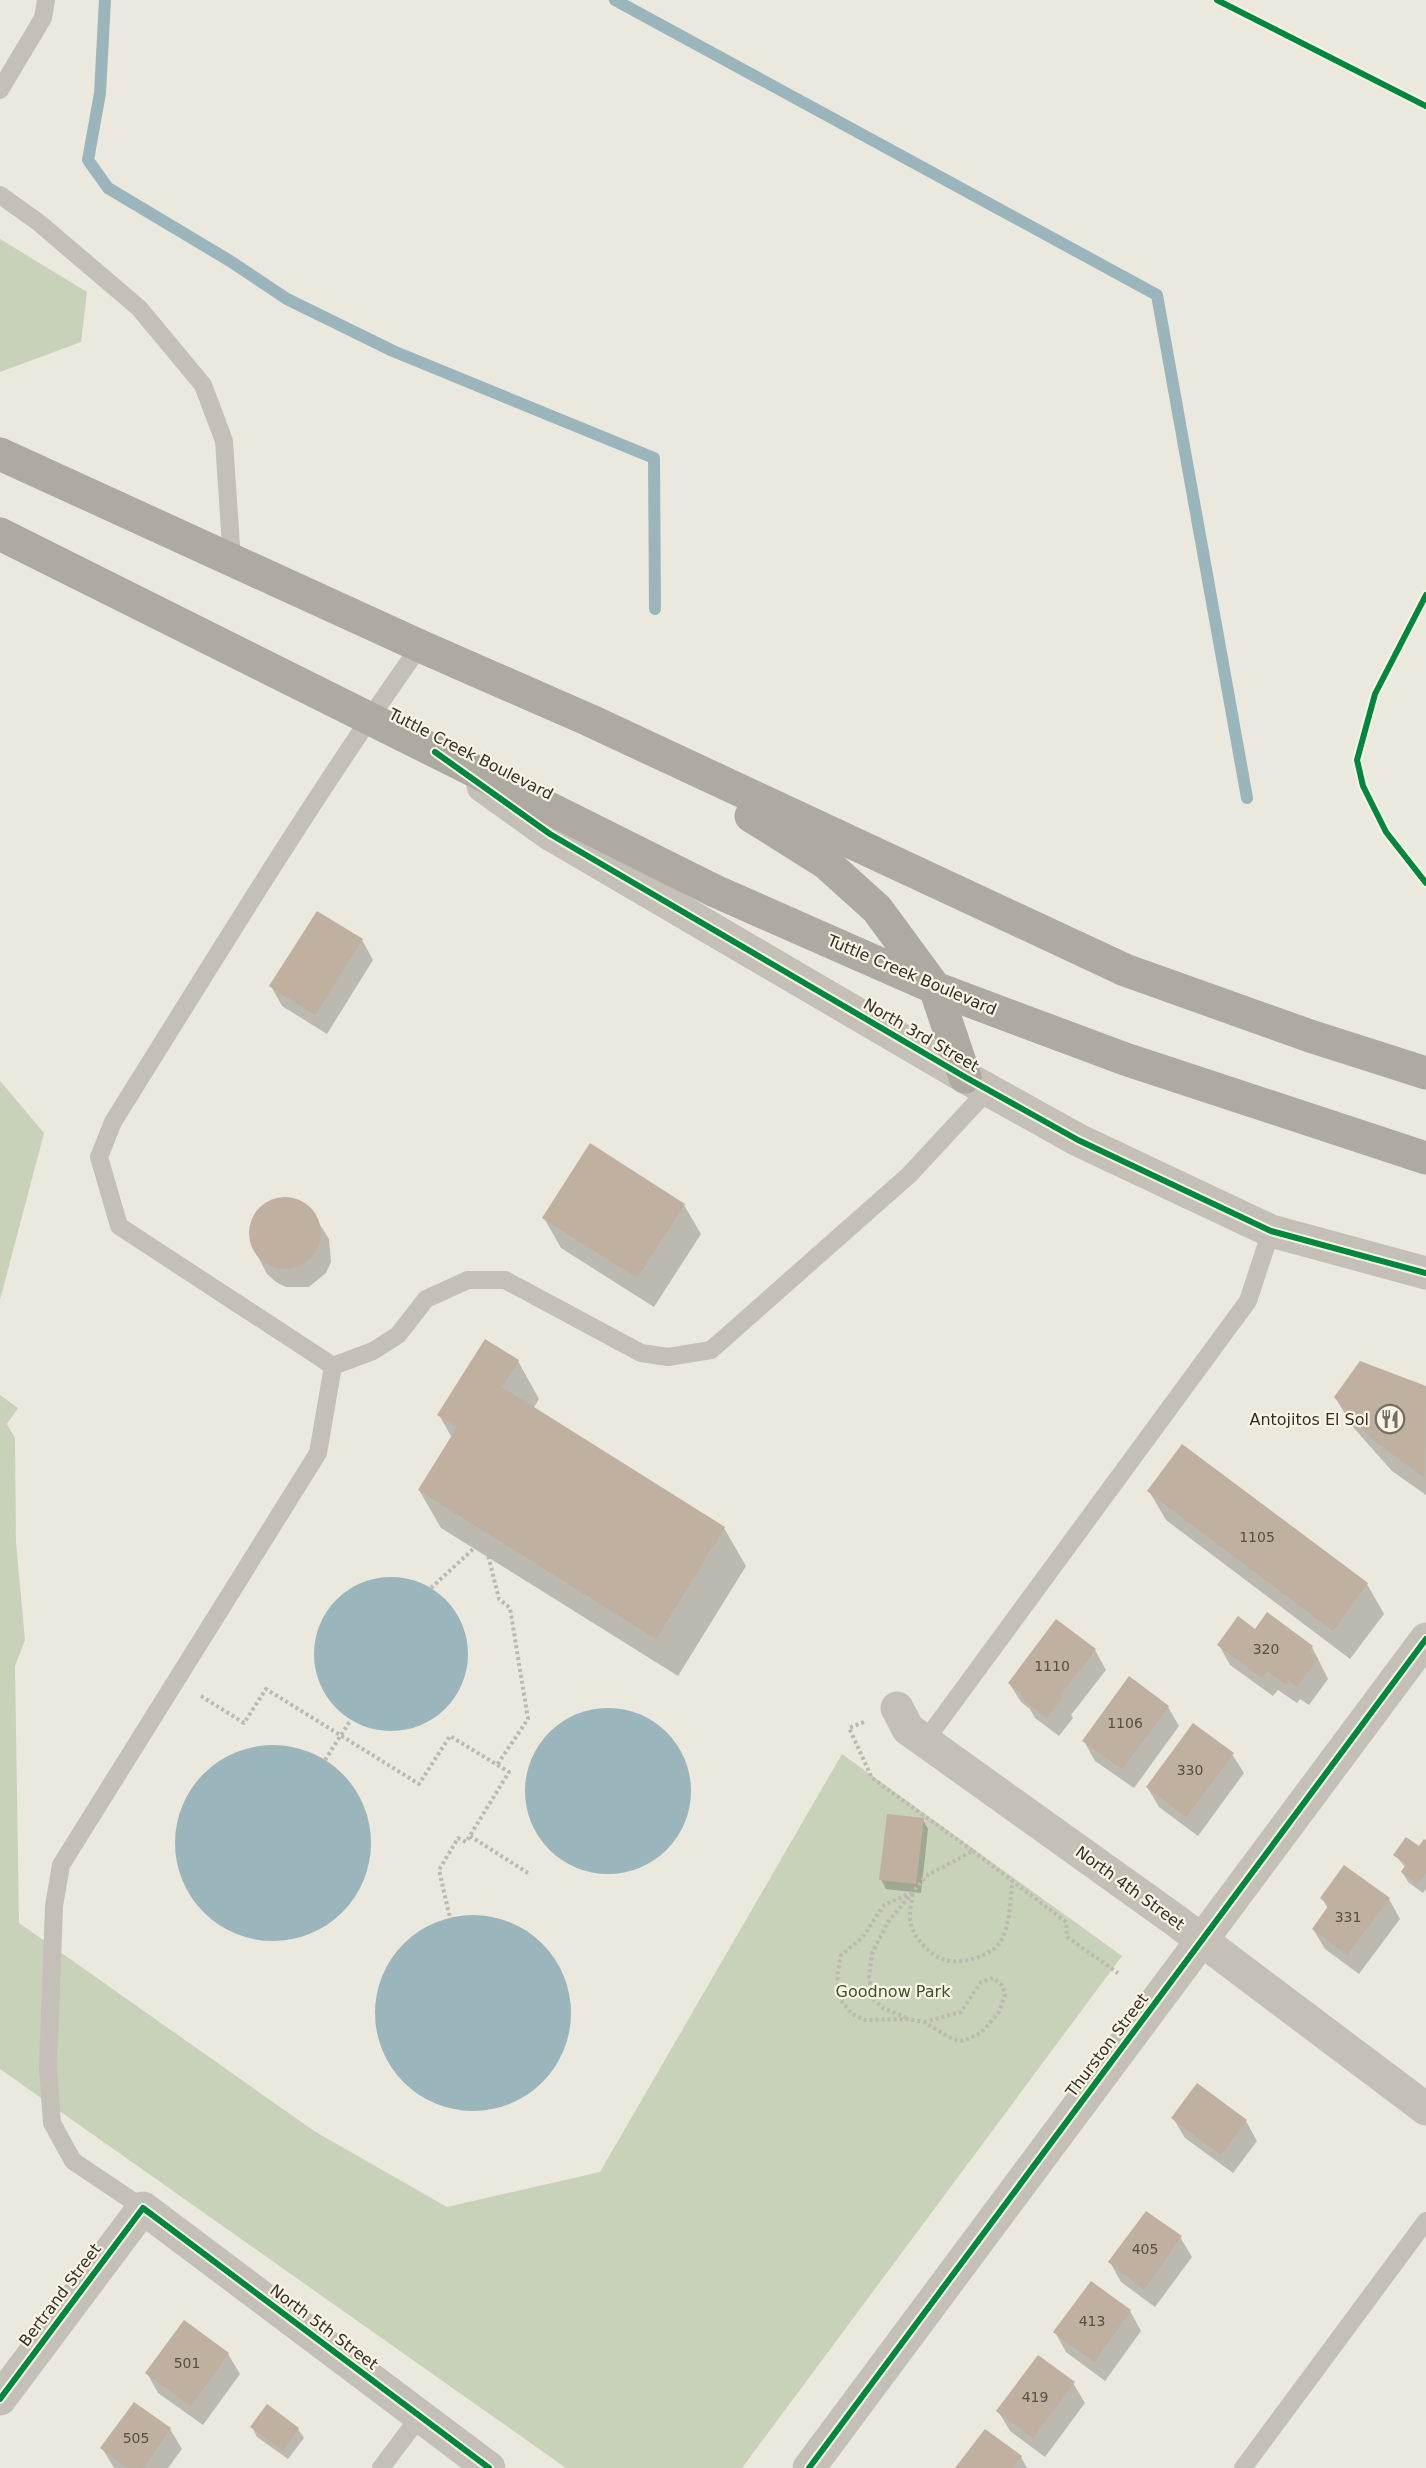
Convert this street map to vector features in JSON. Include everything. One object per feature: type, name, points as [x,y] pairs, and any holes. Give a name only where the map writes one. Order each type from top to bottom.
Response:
[{"type":"highway","points":[[0,454],[680,763],[1125,970],[1310,1036],[1426,1074]]},
{"type":"highway","name":"Tuttle Creek Boulevard","points":[[0,534],[715,891],[935,988],[1125,1059],[1426,1158]]},
{"type":"highway","points":[[680,763],[737,807],[826,862],[877,909],[935,988],[977,1084]]},
{"type":"street","name":"North 3rd Street","points":[[435,752],[550,834],[977,1084],[1078,1140],[1271,1231],[1426,1274]]},
{"type":"street","name":"Thurston Street","points":[[809,2468],[1426,1639]]},
{"type":"street","name":"North 4th Street","points":[[897,1708],[909,1729],[1202,1940],[1426,2109]]},
{"type":"street","name":"Bertrand Street","points":[[0,2399],[142,2208]]},
{"type":"street","name":"North 5th Street","points":[[142,2208],[489,2468]]},
{"type":"lane","points":[[0,90],[43,18],[46,0]]},
{"type":"lane","points":[[0,195],[38,222],[139,308],[202,385],[224,441],[232,560]]},
{"type":"lane","points":[[333,1366],[119,1226],[99,1157],[113,1122],[369,718],[420,646]]},
{"type":"lane","points":[[333,1366],[373,1352],[398,1335],[426,1299],[468,1280],[505,1280],[640,1353],[668,1357],[711,1350],[909,1175],[977,1084]]},
{"type":"lane","points":[[925,1741],[1248,1301],[1271,1231]]},
{"type":"lane","points":[[142,2208],[73,2161],[52,2123],[48,2068],[54,1906],[61,1865],[318,1453],[333,1366]]},
{"type":"lane","points":[[1243,2468],[1426,2221]]},
{"type":"lane","points":[[381,2468],[420,2416]]},
{"type":"path","points":[[431,1588],[484,1539],[499,1599],[510,1608],[528,1719],[497,1765]]},
{"type":"path","points":[[176,1680],[244,1724],[266,1689],[419,1784],[450,1736],[509,1772],[466,1842],[458,1838],[439,1870],[450,1918]]},
{"type":"path","points":[[897,1708],[849,1728],[872,1778],[1066,1922],[1067,1937],[1118,1973]]},
{"type":"path","points":[[325,1760],[350,1721]]},
{"type":"path","points":[[470,1836],[528,1873]]},
{"type":"path","points":[[908,2019],[883,2008],[873,1999],[869,1978],[872,1953],[888,1922],[926,1876],[973,1851]]},
{"type":"path","points":[[913,1892],[910,1923],[918,1938],[932,1953],[945,1960],[969,1960],[987,1954],[1002,1941],[1011,1907],[1012,1880]]},
{"type":"path","points":[[913,1892],[884,1905],[862,1938],[841,1955],[837,1976],[840,1999],[852,2014],[865,2020],[908,2019],[924,2022],[952,2039],[963,2041],[981,2033],[999,2012],[1005,1995],[1002,1985],[993,1978],[981,1982],[961,2012],[924,2022]]},
{"type":"green space","points":[[0,239],[87,292],[81,342],[0,372]]},
{"type":"green space","points":[[0,1081],[44,1133],[0,1300]]},
{"type":"green space","name":"Goodnow Park","points":[[0,1395],[18,1408],[7,1424],[15,1438],[16,1543],[25,1640],[15,1666],[19,1923],[314,2131],[447,2207],[600,2172],[842,1754],[1122,1956],[742,2468],[566,2468],[0,2069]]},
{"type":"water","points":[[391,1577],[406,1578],[421,1583],[446,1599],[462,1624],[467,1639],[467,1669],[462,1684],[446,1709],[421,1725],[406,1730],[391,1731],[376,1730],[361,1725],[336,1709],[320,1684],[315,1669],[314,1654],[315,1639],[320,1624],[336,1599],[361,1583],[376,1578]]},
{"type":"water","points":[[608,1708],[624,1709],[640,1714],[667,1732],[685,1759],[690,1775],[690,1807],[685,1823],[667,1850],[640,1868],[624,1873],[608,1874],[592,1873],[576,1868],[549,1850],[531,1823],[526,1807],[525,1791],[526,1775],[531,1759],[549,1732],[576,1714],[592,1709]]},
{"type":"water","points":[[273,1745],[292,1747],[310,1753],[327,1762],[342,1774],[354,1789],[363,1806],[369,1824],[371,1843],[369,1862],[363,1880],[354,1897],[342,1912],[327,1924],[310,1933],[292,1939],[273,1941],[254,1939],[236,1933],[219,1924],[204,1912],[192,1897],[183,1880],[177,1862],[175,1843],[177,1824],[183,1806],[192,1789],[204,1774],[219,1762],[236,1753],[254,1747]]},
{"type":"water","points":[[473,1915],[492,1917],[510,1923],[527,1932],[542,1944],[554,1959],[563,1976],[569,1994],[571,2013],[569,2032],[563,2050],[554,2067],[542,2082],[527,2094],[510,2103],[492,2109],[473,2111],[454,2109],[436,2103],[419,2094],[404,2082],[392,2067],[383,2050],[377,2032],[375,2013],[377,1994],[383,1976],[392,1959],[404,1944],[419,1932],[436,1923],[454,1917]]},
{"type":"building","points":[[317,911],[363,939],[315,1015],[269,986]]},
{"type":"building","points":[[590,1143],[685,1204],[637,1278],[542,1218]]},
{"type":"building","points":[[292,1197],[311,1207],[319,1219],[321,1233],[319,1247],[311,1259],[299,1267],[278,1269],[259,1259],[251,1247],[249,1226],[259,1207],[271,1199]]},
{"type":"building","points":[[485,1339],[519,1360],[502,1387],[725,1527],[656,1639],[418,1490],[457,1427],[437,1415]]},
{"type":"building","name":"Antojitos El Sol","points":[[1360,1361],[1426,1386],[1425,1478],[1374,1441],[1334,1397]]},
{"type":"building","points":[[1182,1444],[1368,1583],[1333,1631],[1147,1491]]},
{"type":"building","points":[[1267,1612],[1313,1646],[1309,1652],[1318,1658],[1297,1687],[1289,1680],[1286,1685],[1267,1671],[1262,1678],[1217,1645],[1238,1616],[1255,1629]]},
{"type":"building","points":[[1056,1619],[1096,1649],[1060,1695],[1063,1697],[1047,1718],[1021,1698],[1023,1695],[1008,1683]]},
{"type":"building","points":[[1129,1676],[1169,1706],[1122,1769],[1082,1741]]},
{"type":"building","points":[[1193,1723],[1234,1753],[1186,1817],[1146,1787]]},
{"type":"building","points":[[887,1814],[924,1818],[916,1884],[879,1880]]},
{"type":"building","points":[[1406,1837],[1419,1846],[1424,1839],[1426,1840],[1426,1873],[1417,1884],[1401,1872],[1406,1864],[1393,1855]]},
{"type":"building","points":[[1344,1865],[1390,1898],[1347,1955],[1312,1929],[1329,1905],[1320,1898]]},
{"type":"building","points":[[1197,2083],[1247,2120],[1221,2155],[1171,2118]]},
{"type":"building","points":[[1146,2211],[1182,2236],[1144,2289],[1108,2262]]},
{"type":"building","points":[[1091,2281],[1131,2310],[1094,2362],[1053,2332]]},
{"type":"building","points":[[184,2320],[229,2353],[191,2406],[145,2373]]},
{"type":"building","points":[[1038,2355],[1075,2382],[1033,2438],[996,2411]]},
{"type":"building","points":[[134,2402],[171,2428],[143,2468],[128,2468],[100,2448]]},
{"type":"building","points":[[267,2404],[299,2428],[283,2451],[250,2427]]},
{"type":"building","points":[[985,2429],[1022,2456],[1013,2468],[955,2468]]},
{"type":"waterway","points":[[105,0],[100,93],[88,160],[108,188],[230,261],[287,299],[393,351],[654,458],[655,609]]},
{"type":"waterway","points":[[615,0],[1157,295],[1247,798]]},
{"type":"cycle path","points":[[1217,0],[1426,106]]},
{"type":"cycle path","points":[[1426,595],[1375,694],[1357,760],[1363,786],[1386,832],[1426,883]]},
{"type":"cycle path","points":[[435,752],[550,834],[965,1077],[1078,1140],[1271,1231],[1426,1273]]},
{"type":"cycle path","points":[[809,2468],[1426,1639]]},
{"type":"cycle path","points":[[0,2399],[143,2208],[489,2468]]},
{"type":"place","name":"Antojitos El Sol","points":[[1390,1419]]}]
